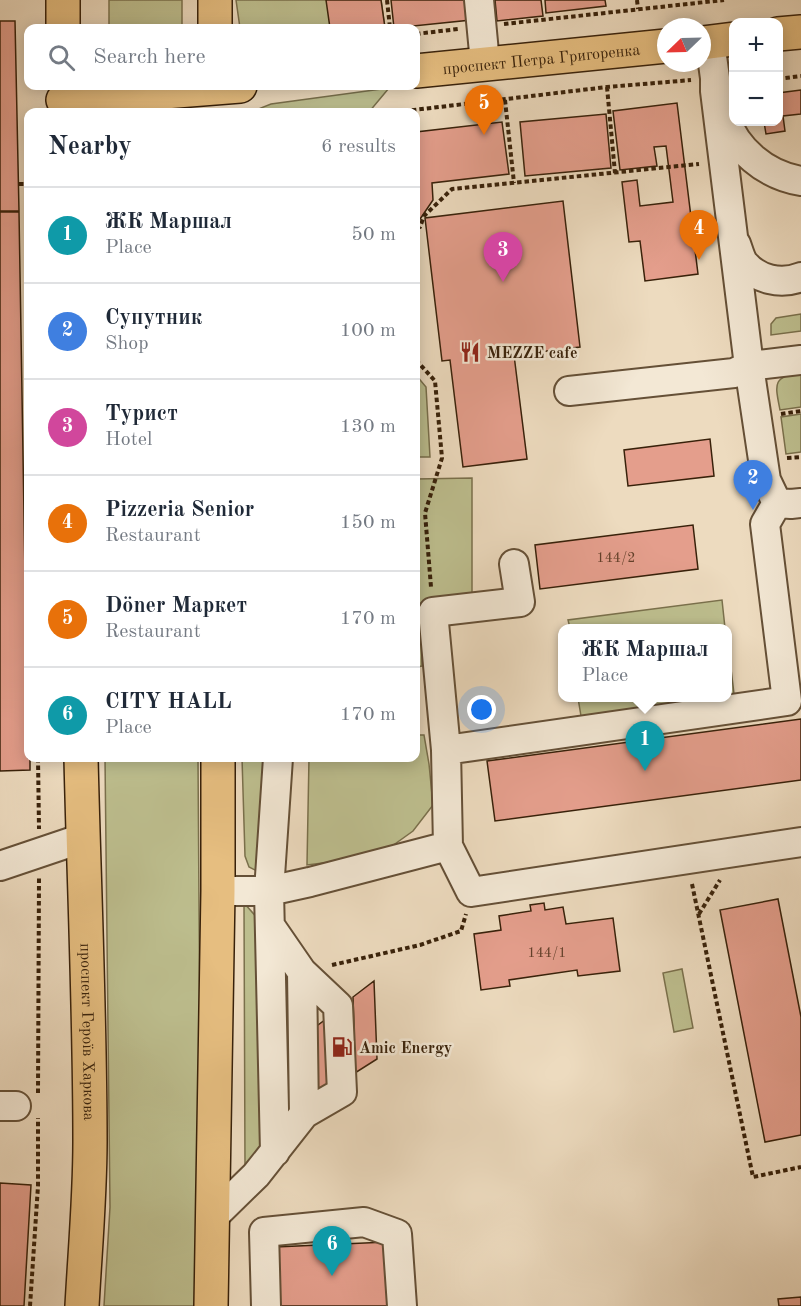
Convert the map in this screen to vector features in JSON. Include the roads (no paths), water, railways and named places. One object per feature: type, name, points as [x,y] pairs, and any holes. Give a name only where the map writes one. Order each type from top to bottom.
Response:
[{"type":"main road","points":[[63,0],[63,24]]},
{"type":"main road","points":[[215,0],[215,24]]},
{"type":"main road","points":[[783,34],[801,32]]},
{"type":"main road","name":"проспект Петра Григоренка","points":[[420,70],[657,47]]},
{"type":"main road","points":[[63,99],[221,93]]},
{"type":"main road","name":"проспект Героїв Харкова","points":[[81,762],[90,1142],[82,1306]]},
{"type":"main road","points":[[211,1306],[218,762]]},
{"type":"street","points":[[480,13],[485,63]]},
{"type":"street","points":[[704,85],[715,78],[715,41]]},
{"type":"street","points":[[446,750],[787,701],[765,524],[789,503],[766,480],[749,366],[724,161],[704,85]]},
{"type":"street","points":[[704,85],[737,143],[754,160],[772,172],[801,181]]},
{"type":"street","points":[[733,236],[742,260],[755,273],[771,280],[789,282],[801,277]]},
{"type":"street","points":[[569,391],[734,373],[749,366],[801,360]]},
{"type":"street","points":[[514,564],[520,602],[433,612],[446,750],[448,846],[471,892],[801,842]]},
{"type":"street","points":[[275,1152],[269,891],[278,762]]},
{"type":"street","points":[[0,866],[83,838]]},
{"type":"street","points":[[218,891],[269,891],[448,846]]},
{"type":"street","points":[[213,1217],[256,1175],[304,1114],[342,1092],[338,1006],[302,972],[270,927]]},
{"type":"street","points":[[302,972],[304,1114]]},
{"type":"street","points":[[266,1306],[264,1232],[364,1222],[397,1234],[402,1306]]},
{"type":"place","name":"Döner Маркет","points":[[484,135]]},
{"type":"place","name":"Pizzeria Senior","points":[[699,260]]},
{"type":"place","name":"Турист","points":[[503,282]]},
{"type":"place","name":"MEZZE cafe","points":[[470,352]]},
{"type":"place","name":"Супутник","points":[[753,510]]},
{"type":"place","name":"ЖК Маршал","points":[[645,771]]},
{"type":"place","name":"Amic Energy","points":[[342,1047]]},
{"type":"place","name":"CITY HALL","points":[[332,1276]]}]
